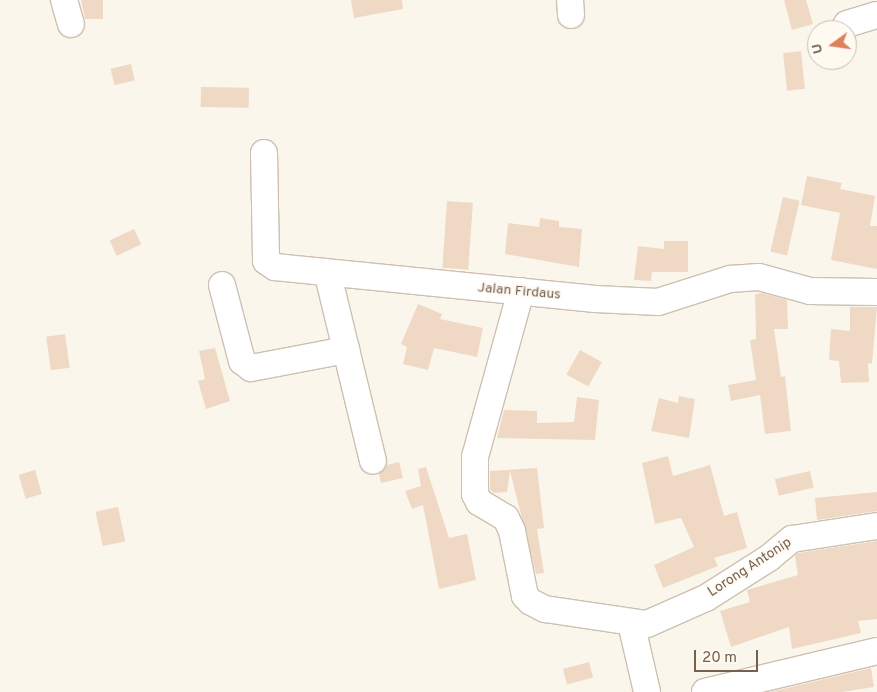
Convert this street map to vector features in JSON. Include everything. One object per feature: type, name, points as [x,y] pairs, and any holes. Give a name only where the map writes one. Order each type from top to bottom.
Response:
[{"type":"street","points":[[857,21],[877,15]]},
{"type":"street","name":"Jalan Firdaus","points":[[264,153],[266,261],[275,268],[328,275],[658,302],[730,279],[759,277],[810,291],[877,292]]},
{"type":"street","points":[[328,275],[373,461]]},
{"type":"street","points":[[222,285],[242,362],[251,368],[346,350]]},
{"type":"street","points":[[521,291],[475,457],[476,494],[479,502],[506,518],[512,530],[526,596],[530,602],[545,609],[631,622],[647,692]]},
{"type":"street","name":"Lorong Antonip","points":[[631,622],[658,621],[714,593],[770,558],[792,539],[877,526]]},
{"type":"street","points":[[705,692],[877,651]]},
{"type":"building","points":[[81,0],[103,0],[103,19],[85,19]]},
{"type":"building","points":[[351,0],[402,0],[403,9],[354,18]]},
{"type":"building","points":[[784,0],[806,0],[812,20],[807,20],[807,26],[792,30]]},
{"type":"building","points":[[801,51],[805,89],[787,91],[783,53]]},
{"type":"building","points":[[131,64],[135,81],[114,85],[111,69]]},
{"type":"building","points":[[201,87],[249,88],[249,108],[201,107]]},
{"type":"building","points":[[807,176],[842,183],[840,189],[875,196],[870,226],[877,226],[877,269],[831,260],[840,213],[801,205]]},
{"type":"building","points":[[783,197],[800,201],[787,255],[770,252]]},
{"type":"building","points":[[447,201],[473,203],[468,270],[442,268]]},
{"type":"building","points":[[540,218],[559,221],[559,227],[582,229],[579,267],[505,254],[508,223],[539,227]]},
{"type":"building","points":[[134,229],[141,244],[117,256],[110,240]]},
{"type":"building","points":[[664,241],[688,241],[688,272],[652,272],[651,281],[634,280],[638,246],[664,249]]},
{"type":"building","points":[[762,293],[787,300],[788,329],[774,329],[781,377],[785,376],[791,431],[765,434],[760,395],[731,401],[728,385],[756,380],[750,340],[756,339],[755,294]]},
{"type":"building","points":[[418,304],[442,314],[440,319],[483,328],[477,357],[434,348],[428,370],[403,364],[407,347],[401,344]]},
{"type":"building","points":[[850,307],[877,307],[872,364],[868,363],[869,382],[841,383],[839,361],[829,360],[831,329],[850,331]]},
{"type":"building","points":[[65,334],[70,368],[51,370],[46,337]]},
{"type":"building","points":[[215,348],[230,401],[206,409],[198,381],[205,379],[199,351]]},
{"type":"building","points":[[580,350],[602,362],[588,387],[566,374]]},
{"type":"building","points":[[679,396],[695,399],[689,438],[651,431],[659,398],[678,403]]},
{"type":"building","points":[[577,397],[599,400],[595,440],[497,438],[504,410],[537,411],[537,423],[574,422]]},
{"type":"building","points":[[668,456],[673,476],[710,465],[724,516],[737,512],[747,548],[714,558],[718,566],[663,588],[654,565],[694,547],[681,518],[655,524],[642,463]]},
{"type":"building","points":[[399,462],[403,478],[381,483],[379,474],[387,465]]},
{"type":"building","points":[[426,467],[449,538],[467,534],[476,580],[439,589],[423,505],[412,509],[405,491],[421,486],[418,469]]},
{"type":"building","points":[[537,468],[544,528],[537,529],[544,573],[536,574],[510,471],[507,492],[494,493],[490,490],[490,471]]},
{"type":"building","points":[[35,470],[42,494],[26,499],[19,475]]},
{"type":"building","points":[[810,471],[814,488],[779,496],[775,479]]},
{"type":"building","points":[[877,492],[877,511],[817,520],[815,498]]},
{"type":"building","points":[[118,507],[125,541],[103,546],[96,512]]},
{"type":"building","points":[[877,541],[877,619],[858,621],[861,633],[792,649],[789,627],[731,647],[720,611],[750,602],[747,590],[798,575],[795,556],[798,553]]},
{"type":"building","points":[[589,662],[593,677],[567,684],[563,669]]},
{"type":"building","points":[[871,668],[874,687],[843,692],[770,692]]}]
